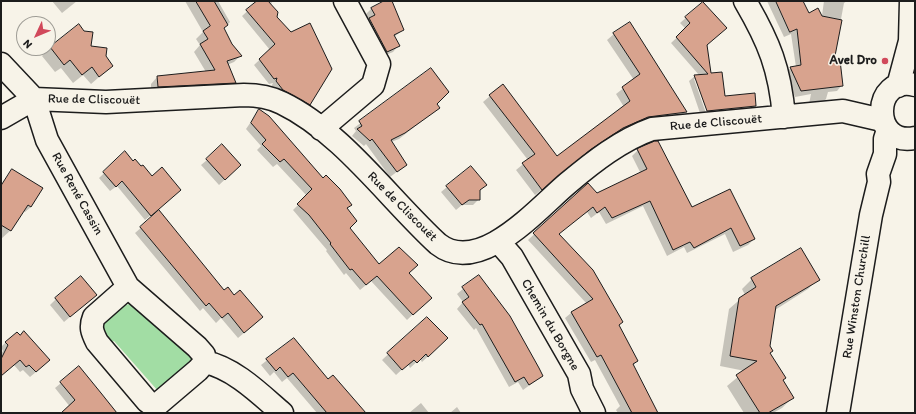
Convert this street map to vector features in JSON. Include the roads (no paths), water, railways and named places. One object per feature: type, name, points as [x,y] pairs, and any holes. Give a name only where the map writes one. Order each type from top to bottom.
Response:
[{"type":"street","points":[[321,129],[372,85],[379,64],[345,1]]},
{"type":"street","points":[[746,1],[761,28],[780,78],[784,117]]},
{"type":"street","name":"Rue Winston Churchill","points":[[838,413],[871,215],[879,182],[878,174],[886,154],[885,140],[893,104],[913,47],[910,1]]},
{"type":"street","name":"Rue de Cliscouët","points":[[1,64],[34,99],[106,102],[255,95],[281,103],[321,129],[362,167],[427,234],[444,249],[460,252],[472,251],[498,241],[519,227],[594,162],[642,133],[666,127],[848,111],[859,106],[893,104]]},
{"type":"street","points":[[1,118],[34,99]]},
{"type":"street","name":"Rue René Cassin","points":[[34,99],[47,140],[128,287],[138,298],[197,347],[204,355],[205,362]]},
{"type":"street","points":[[893,104],[895,135],[913,139]]},
{"type":"street","name":"Rue Winston Churchill","points":[[879,182],[913,139]]},
{"type":"street","name":"Chemin du Borgne","points":[[498,241],[512,257],[578,374],[582,389],[594,413]]},
{"type":"street","points":[[128,287],[94,317],[91,324],[91,331],[97,342],[147,401],[151,404],[158,404],[198,370],[205,362],[216,364],[228,371],[282,413]]},
{"type":"place","name":"Avel Dro","points":[[885,61]]}]
